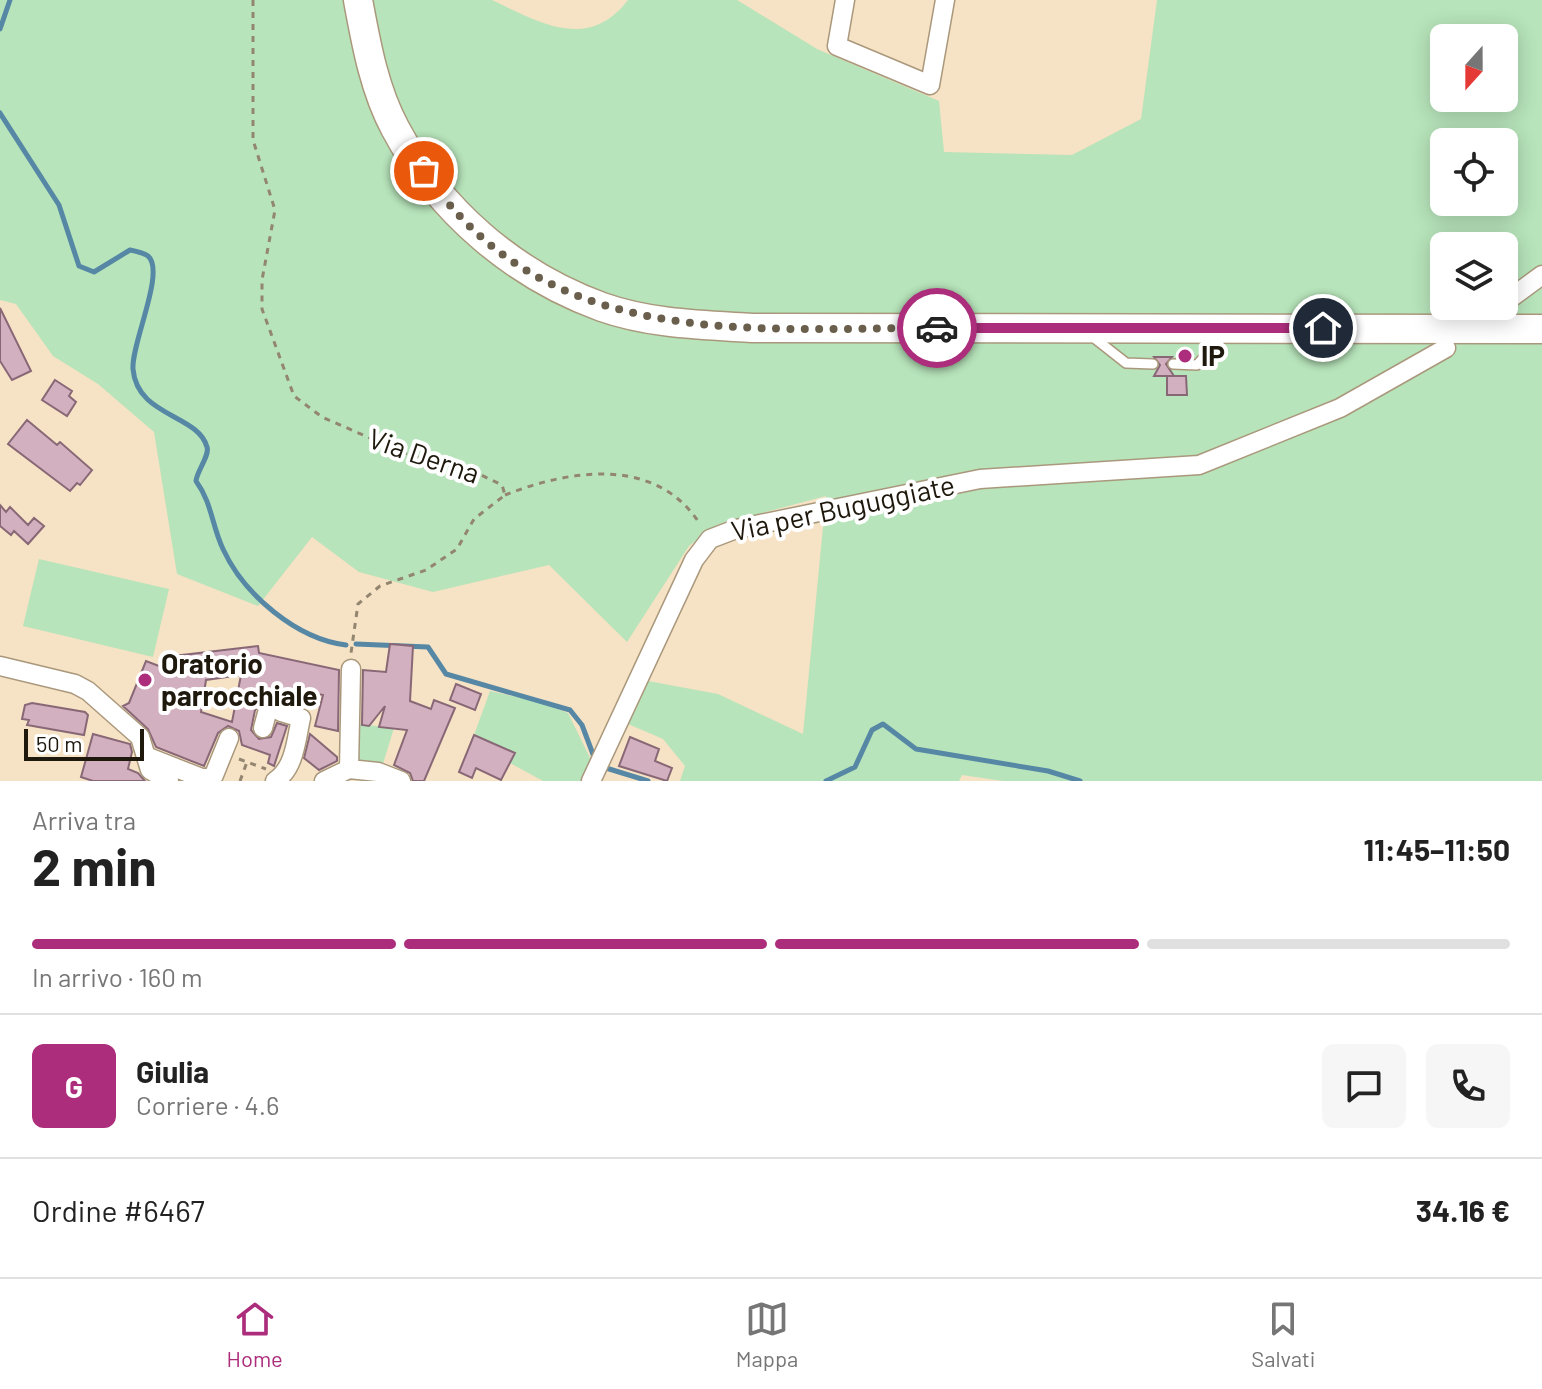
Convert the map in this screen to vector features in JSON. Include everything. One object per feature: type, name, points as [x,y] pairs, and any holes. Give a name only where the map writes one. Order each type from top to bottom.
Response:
[{"type":"main road","points":[[358,0],[369,61],[395,128],[438,193],[487,244],[545,281],[604,308],[673,323],[752,328],[1542,329]]},
{"type":"street","points":[[845,0],[837,46],[930,85],[945,0]]},
{"type":"street","points":[[1518,292],[1542,275]]},
{"type":"street","name":"Via per Buguggiate","points":[[591,781],[694,560],[710,539],[786,518],[980,479],[1199,465],[1340,408],[1446,348]]},
{"type":"street","points":[[0,666],[75,684],[101,701],[146,750],[204,779],[214,775],[226,745]]},
{"type":"street","points":[[349,769],[351,669]]},
{"type":"street","points":[[270,718],[301,718],[294,754],[279,778]]},
{"type":"street","points":[[146,750],[150,770],[169,781]]},
{"type":"street","points":[[324,781],[349,769],[378,772],[401,781]]},
{"type":"lane","points":[[1081,327],[1126,363],[1153,364]]},
{"type":"lane","points":[[1173,364],[1197,365],[1230,328]]},
{"type":"path","name":"Via Derna","points":[[253,0],[253,140],[275,210],[262,280],[262,309],[294,396],[322,417],[404,453],[481,475],[502,485],[505,495],[474,519],[457,549],[426,570],[380,586],[358,604],[351,632],[351,669]]},
{"type":"path","points":[[505,495],[551,479],[603,472],[635,476],[679,498],[710,539]]},
{"type":"path","points":[[226,745],[247,762],[279,778]]},
{"type":"path","points":[[240,781],[247,762]]},
{"type":"green space","points":[[0,0],[492,0],[546,24],[580,29],[597,25],[613,16],[628,0],[737,0],[817,49],[939,101],[944,152],[1072,155],[1141,119],[1157,0],[1542,0],[1542,781],[1003,781],[962,775],[959,781],[680,781],[685,766],[663,739],[628,724],[648,681],[718,694],[803,734],[826,496],[717,525],[689,546],[627,642],[549,565],[433,592],[359,572],[312,537],[258,606],[177,574],[154,432],[98,384],[53,356],[16,304],[0,300]]},
{"type":"green space","points":[[39,559],[169,589],[153,657],[23,626]]},
{"type":"green space","points":[[490,691],[544,703],[568,713],[592,762],[582,781],[543,781],[510,763],[514,753],[474,735]]},
{"type":"green space","points":[[351,723],[394,728],[382,767],[355,761]]},
{"type":"building","points":[[0,308],[31,371],[12,380],[0,361]]},
{"type":"building","points":[[1154,357],[1172,357],[1166,364],[1174,376],[1154,376],[1160,365]]},
{"type":"building","points":[[1167,376],[1186,376],[1187,395],[1167,395]]},
{"type":"building","points":[[55,380],[72,391],[69,396],[76,402],[67,416],[42,400]]},
{"type":"building","points":[[27,420],[57,445],[60,442],[92,470],[80,485],[77,483],[70,491],[8,444]]},
{"type":"building","points":[[0,505],[6,512],[10,507],[28,525],[34,518],[44,526],[28,544],[14,531],[11,535],[0,526]]},
{"type":"building","points":[[390,644],[413,646],[410,701],[431,709],[434,700],[455,708],[424,781],[413,781],[410,773],[394,765],[407,730],[379,727],[385,706],[369,726],[362,725],[363,670],[386,672]]},
{"type":"building","points":[[258,646],[259,653],[339,670],[338,731],[315,726],[323,695],[298,690],[295,704],[265,701],[255,710],[251,730],[259,739],[271,737],[277,723],[287,726],[274,766],[268,763],[270,755],[242,745],[239,731],[228,726],[218,733],[204,766],[156,747],[148,729],[123,706],[129,703],[146,661],[172,671],[174,656]],"holes":[[[241,675],[232,722],[201,712],[206,680]]]},
{"type":"building","points":[[456,684],[481,694],[475,710],[450,700]]},
{"type":"building","points":[[32,703],[85,712],[88,715],[84,735],[27,725],[29,720],[22,719],[25,705]]},
{"type":"building","points":[[93,734],[130,744],[132,752],[128,769],[138,773],[145,781],[93,781],[81,777]]},
{"type":"building","points":[[310,734],[337,757],[337,761],[319,770],[304,758]]},
{"type":"building","points":[[474,735],[515,753],[501,780],[476,768],[472,778],[459,772]]},
{"type":"building","points":[[630,737],[659,749],[655,761],[672,768],[667,781],[619,766]]},
{"type":"waterway","points":[[0,29],[10,0]]},
{"type":"waterway","points":[[0,113],[59,205],[79,266],[94,272],[130,250],[148,256],[153,276],[134,358],[137,385],[156,406],[192,428],[207,447],[196,481],[232,566],[258,598],[291,624],[309,634],[346,645]]},
{"type":"waterway","points":[[356,644],[428,647],[446,674],[570,710],[582,725],[594,757]]},
{"type":"waterway","points":[[826,781],[855,767],[872,730],[883,724],[916,749],[1048,771],[1080,781]]},
{"type":"waterway","points":[[606,768],[648,781]]},
{"type":"way so far","points":[[424,171],[438,193],[487,244],[545,281],[604,308],[673,323],[726,327],[937,328]]},
{"type":"place","name":"IP","points":[[1185,356]]},
{"type":"place","name":"Oratorio parrocchiale","points":[[145,680]]},
{"type":"route","points":[[937,328],[1323,328]]}]
